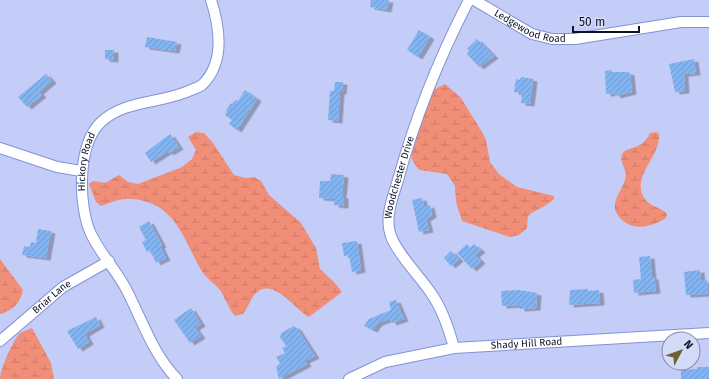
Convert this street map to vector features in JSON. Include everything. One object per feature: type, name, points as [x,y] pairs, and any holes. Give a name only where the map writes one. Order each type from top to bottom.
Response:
[{"type":"street","name":"Hickory Road","points":[[177,379],[166,368],[154,349],[125,287],[92,235],[85,218],[81,170],[90,136],[101,122],[124,108],[181,95],[201,86],[214,68],[220,45],[216,14],[211,0]]},
{"type":"street","name":"Woodchester Drive","points":[[454,348],[448,325],[432,294],[396,245],[390,234],[388,217],[407,146],[439,61],[469,0]]},
{"type":"street","name":"Ledgewood Road","points":[[474,0],[532,34],[552,40],[574,39],[681,22],[709,22]]},
{"type":"street","points":[[0,148],[57,167],[81,170]]},
{"type":"street","name":"Briar Lane","points":[[0,340],[63,287],[109,261]]},
{"type":"street","name":"Shady Hill Road","points":[[349,379],[385,362],[454,348],[709,333]]},
{"type":"green space","points":[[445,84],[461,98],[482,132],[486,140],[490,162],[499,174],[517,187],[554,196],[554,199],[551,202],[528,216],[527,228],[519,235],[510,237],[462,221],[456,202],[455,186],[447,174],[419,170],[412,159],[413,145],[416,135],[433,90]]},
{"type":"green space","points":[[196,132],[204,133],[213,143],[234,175],[245,178],[254,177],[261,181],[269,195],[301,223],[316,248],[320,269],[342,292],[309,317],[276,291],[268,289],[261,290],[254,295],[243,314],[235,316],[220,290],[205,276],[201,270],[176,223],[158,206],[145,201],[130,199],[123,199],[101,206],[96,202],[89,184],[93,181],[105,183],[119,175],[128,182],[138,184],[182,167],[192,159],[196,150],[188,137]]},
{"type":"green space","points":[[656,132],[659,134],[656,150],[641,182],[641,190],[646,201],[667,214],[666,218],[654,224],[636,227],[620,218],[615,208],[616,201],[626,175],[621,157],[627,150],[642,144],[650,133]]},
{"type":"green space","points":[[0,259],[23,290],[18,303],[9,311],[0,314]]},
{"type":"green space","points":[[32,328],[51,363],[54,379],[0,379],[4,362],[17,337],[21,332]]},
{"type":"building","points":[[371,0],[389,0],[387,10],[370,7]]},
{"type":"building","points":[[419,30],[430,37],[418,57],[407,50]]},
{"type":"building","points":[[147,37],[177,42],[175,51],[145,47]]},
{"type":"building","points":[[477,39],[494,56],[479,67],[467,54],[469,51],[467,49]]},
{"type":"building","points":[[105,50],[114,50],[114,60],[105,59]]},
{"type":"building","points":[[694,59],[696,73],[684,74],[685,91],[675,92],[669,64]]},
{"type":"building","points":[[611,70],[612,72],[630,73],[632,92],[616,96],[615,93],[606,94],[605,71]]},
{"type":"building","points":[[46,74],[52,81],[39,92],[42,95],[27,107],[18,97]]},
{"type":"building","points":[[521,77],[533,79],[530,104],[521,103],[522,93],[514,92],[516,79],[520,80]]},
{"type":"building","points":[[335,82],[343,82],[342,92],[340,92],[338,121],[328,120],[330,91],[334,91]]},
{"type":"building","points":[[245,90],[257,99],[237,130],[229,124],[232,120],[225,115],[231,103],[232,104],[236,100],[238,101]]},
{"type":"building","points":[[170,134],[179,147],[169,153],[168,151],[151,162],[145,153]]},
{"type":"building","points":[[331,174],[344,175],[342,196],[344,196],[344,206],[334,205],[334,199],[319,198],[320,181],[330,181]]},
{"type":"building","points":[[422,198],[424,207],[430,205],[432,215],[426,219],[429,230],[419,232],[412,200]]},
{"type":"building","points":[[149,221],[162,245],[160,246],[166,258],[156,263],[150,250],[147,252],[142,242],[146,240],[139,227]]},
{"type":"building","points":[[38,229],[51,231],[46,258],[22,255],[24,246],[30,247],[31,242],[36,243]]},
{"type":"building","points":[[357,241],[361,270],[352,272],[349,255],[344,256],[342,243]]},
{"type":"building","points":[[467,244],[470,248],[474,244],[481,250],[475,255],[481,261],[472,269],[457,253]]},
{"type":"building","points":[[451,251],[459,259],[451,266],[444,258]]},
{"type":"building","points":[[650,256],[652,277],[654,277],[656,291],[634,293],[633,280],[641,279],[639,257]]},
{"type":"building","points":[[700,270],[701,281],[707,280],[708,294],[686,295],[684,272]]},
{"type":"building","points":[[588,289],[588,291],[599,290],[600,303],[569,305],[570,290]]},
{"type":"building","points":[[519,290],[537,293],[536,308],[520,309],[520,305],[502,306],[501,291]]},
{"type":"building","points":[[396,300],[404,319],[392,323],[390,319],[378,323],[373,330],[364,326],[369,319],[391,310],[389,302]]},
{"type":"building","points":[[191,308],[201,324],[195,328],[201,336],[190,343],[174,320]]},
{"type":"building","points":[[96,317],[100,325],[85,334],[89,342],[78,349],[67,331]]},
{"type":"building","points":[[294,326],[297,328],[315,356],[305,361],[307,364],[279,379],[276,367],[280,363],[276,357],[285,353],[282,348],[286,346],[280,337],[281,333]]},
{"type":"building","points":[[701,367],[709,367],[709,379],[681,379],[681,371],[701,371]]}]
